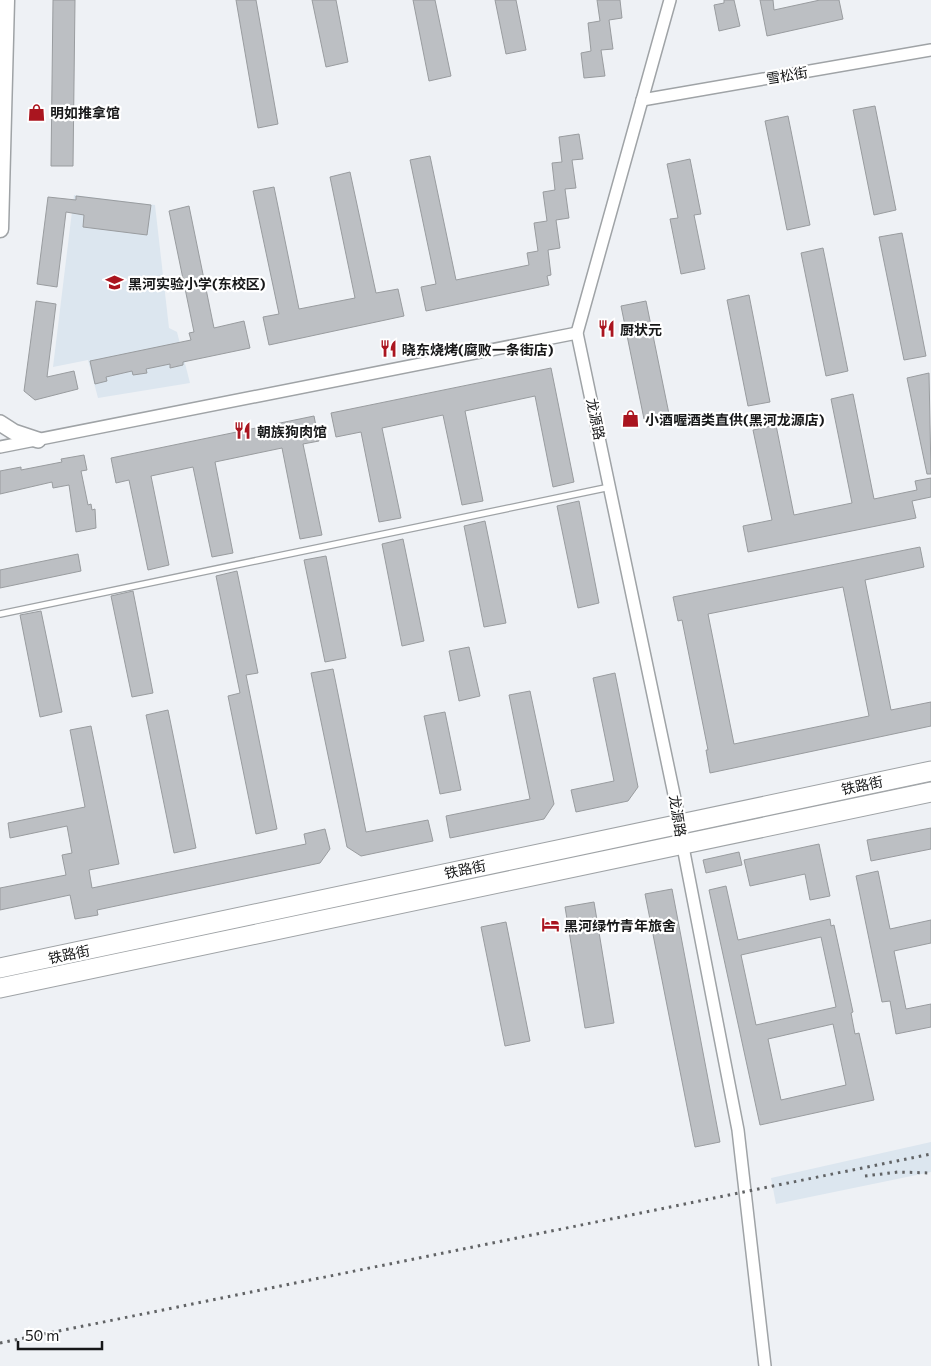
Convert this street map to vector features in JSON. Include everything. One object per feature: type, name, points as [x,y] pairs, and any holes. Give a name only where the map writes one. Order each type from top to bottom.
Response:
[{"type":"main road","points":[[0,229],[6,0]]},
{"type":"main road","name":"铁路街","points":[[0,968],[931,771]]},
{"type":"main road","name":"铁路街","points":[[0,988],[931,792]]},
{"type":"street","name":"龙源路","points":[[670,0],[577,333],[611,487],[680,823],[682,845],[738,1130],[765,1366]]},
{"type":"street","name":"雪松街","points":[[642,100],[931,50]]},
{"type":"street","points":[[0,448],[577,333]]},
{"type":"street","points":[[0,423],[14,432],[38,440]]},
{"type":"lane","points":[[0,614],[611,487]]},
{"type":"shaded area","name":"黑河实验小学(东校区)","points":[[74,195],[155,205],[169,328],[177,332],[190,383],[98,398],[88,360],[53,367]]},
{"type":"shaded area","points":[[931,1142],[931,1172],[776,1204],[771,1178]]},
{"type":"building","points":[[53,0],[75,0],[73,166],[51,166]]},
{"type":"building","points":[[236,0],[256,0],[278,124],[258,128]]},
{"type":"building","points":[[312,0],[336,0],[348,62],[326,67]]},
{"type":"building","points":[[413,0],[435,0],[451,76],[429,81]]},
{"type":"building","points":[[495,0],[516,0],[526,50],[506,54]]},
{"type":"building","points":[[597,0],[620,0],[622,18],[609,20],[613,49],[601,50],[605,76],[584,78],[581,53],[591,51],[588,23],[600,21]]},
{"type":"building","points":[[724,0],[734,0],[740,26],[719,31],[714,5],[724,3]]},
{"type":"building","points":[[760,0],[773,0],[774,10],[820,0],[839,0],[843,19],[767,36]]},
{"type":"building","points":[[875,106],[896,210],[874,215],[853,110]]},
{"type":"building","points":[[788,116],[810,225],[787,230],[765,121]]},
{"type":"building","points":[[579,134],[583,159],[572,160],[576,188],[565,189],[569,218],[556,220],[560,248],[548,250],[551,275],[547,276],[549,285],[426,311],[421,287],[436,284],[410,160],[430,156],[456,280],[529,265],[527,253],[538,251],[534,223],[547,221],[543,192],[555,190],[552,163],[562,162],[559,137]]},
{"type":"building","points":[[690,159],[701,214],[694,215],[705,269],[681,274],[670,219],[678,218],[667,164]]},
{"type":"building","points":[[350,172],[376,293],[398,289],[404,316],[269,345],[263,317],[279,314],[253,191],[274,187],[299,309],[355,298],[330,177]]},
{"type":"building","points":[[76,196],[151,205],[147,235],[83,227],[84,215],[66,212],[57,287],[37,284],[48,197],[76,200]]},
{"type":"building","points":[[189,206],[214,328],[244,321],[250,348],[183,362],[183,365],[170,368],[170,364],[146,369],[147,373],[133,375],[132,371],[106,377],[107,381],[95,384],[90,361],[191,340],[189,333],[194,332],[169,211]]},
{"type":"building","points":[[902,233],[926,356],[904,360],[879,237]]},
{"type":"building","points":[[823,248],[848,371],[826,376],[801,253]]},
{"type":"building","points":[[749,295],[770,402],[748,406],[727,300]]},
{"type":"building","points":[[36,301],[56,304],[47,377],[74,371],[78,389],[35,400],[24,391]]},
{"type":"building","points":[[646,301],[669,414],[644,419],[621,306]]},
{"type":"building","points":[[551,368],[574,482],[553,487],[535,396],[465,411],[483,501],[462,505],[443,415],[382,428],[401,518],[379,522],[361,432],[336,437],[331,413]]},
{"type":"building","points":[[929,373],[931,474],[927,474],[907,378]]},
{"type":"building","points":[[853,394],[874,499],[917,490],[915,481],[931,478],[931,497],[912,501],[916,518],[748,552],[743,526],[772,520],[753,430],[776,425],[794,515],[852,503],[831,399]]},
{"type":"building","points":[[314,416],[319,441],[303,444],[322,535],[300,539],[282,448],[215,462],[233,553],[212,557],[193,467],[151,476],[169,565],[148,570],[129,480],[116,483],[111,458]]},
{"type":"building","points":[[84,455],[87,470],[81,471],[88,505],[91,504],[92,510],[95,509],[96,528],[76,532],[69,485],[53,488],[52,482],[0,494],[0,471],[21,467],[21,470],[62,462],[61,459]]},
{"type":"building","points":[[579,501],[599,603],[578,608],[557,506]]},
{"type":"building","points":[[485,521],[506,623],[484,627],[464,526]]},
{"type":"building","points":[[403,539],[424,641],[402,646],[382,544]]},
{"type":"building","points":[[920,547],[924,567],[865,580],[891,710],[931,702],[931,726],[710,773],[706,750],[708,750],[682,620],[678,621],[673,597]],"holes":[[[843,587],[869,716],[734,744],[708,614]]]},
{"type":"building","points":[[78,554],[81,571],[0,588],[0,570]]},
{"type":"building","points":[[326,556],[346,658],[325,662],[304,560]]},
{"type":"building","points":[[237,571],[258,673],[246,675],[277,829],[256,834],[228,696],[240,693],[216,576]]},
{"type":"building","points":[[133,591],[153,693],[132,697],[111,596]]},
{"type":"building","points":[[41,611],[62,712],[40,717],[20,615]]},
{"type":"building","points":[[469,647],[480,696],[459,701],[449,651]]},
{"type":"building","points":[[333,669],[366,832],[428,820],[433,841],[361,856],[347,847],[311,673]]},
{"type":"building","points":[[615,673],[638,787],[628,801],[576,812],[571,790],[614,781],[593,678]]},
{"type":"building","points":[[530,691],[554,804],[544,819],[450,838],[446,816],[530,799],[509,695]]},
{"type":"building","points":[[168,710],[196,848],[174,853],[146,715]]},
{"type":"building","points":[[445,712],[461,790],[440,794],[424,716]]},
{"type":"building","points":[[91,726],[119,864],[89,870],[92,888],[306,844],[304,834],[325,829],[330,849],[320,863],[97,910],[98,915],[75,919],[70,895],[0,910],[0,888],[66,875],[62,855],[72,853],[67,826],[10,838],[8,823],[85,807],[70,730]]},
{"type":"building","points":[[931,828],[931,849],[871,861],[867,840]]},
{"type":"building","points":[[819,844],[830,896],[810,900],[805,874],[750,886],[744,860]]},
{"type":"building","points":[[739,852],[742,865],[706,873],[703,860]]},
{"type":"building","points":[[878,871],[890,929],[931,920],[931,943],[894,951],[906,1009],[931,1004],[931,1027],[896,1034],[890,1001],[882,1002],[856,876]]},
{"type":"building","points":[[726,886],[738,940],[830,919],[831,926],[834,925],[853,1012],[851,1013],[855,1034],[859,1033],[874,1100],[760,1125],[709,890]],"holes":[[[821,937],[836,1007],[756,1025],[741,955]],[[833,1024],[846,1085],[781,1100],[768,1039]]]},
{"type":"building","points":[[672,889],[720,1142],[695,1147],[645,894]]},
{"type":"building","points":[[594,902],[614,1023],[585,1028],[565,907]]},
{"type":"building","points":[[506,922],[530,1041],[505,1046],[481,927]]},
{"type":"railway","points":[[0,1343],[931,1154]]},
{"type":"railway","points":[[865,1176],[898,1172],[931,1173]]},
{"type":"place","name":"明如推拿馆","points":[[36,112]]},
{"type":"place","name":"黑河实验小学(东校区)","points":[[114,283]]},
{"type":"place","name":"厨状元","points":[[606,329]]},
{"type":"place","name":"晓东烧烤(腐败一条街店)","points":[[388,349]]},
{"type":"place","name":"小酒喔酒类直供(黑河龙源店)","points":[[631,419]]},
{"type":"place","name":"朝族狗肉馆","points":[[243,431]]},
{"type":"place","name":"黑河绿竹青年旅舍","points":[[550,925]]}]
